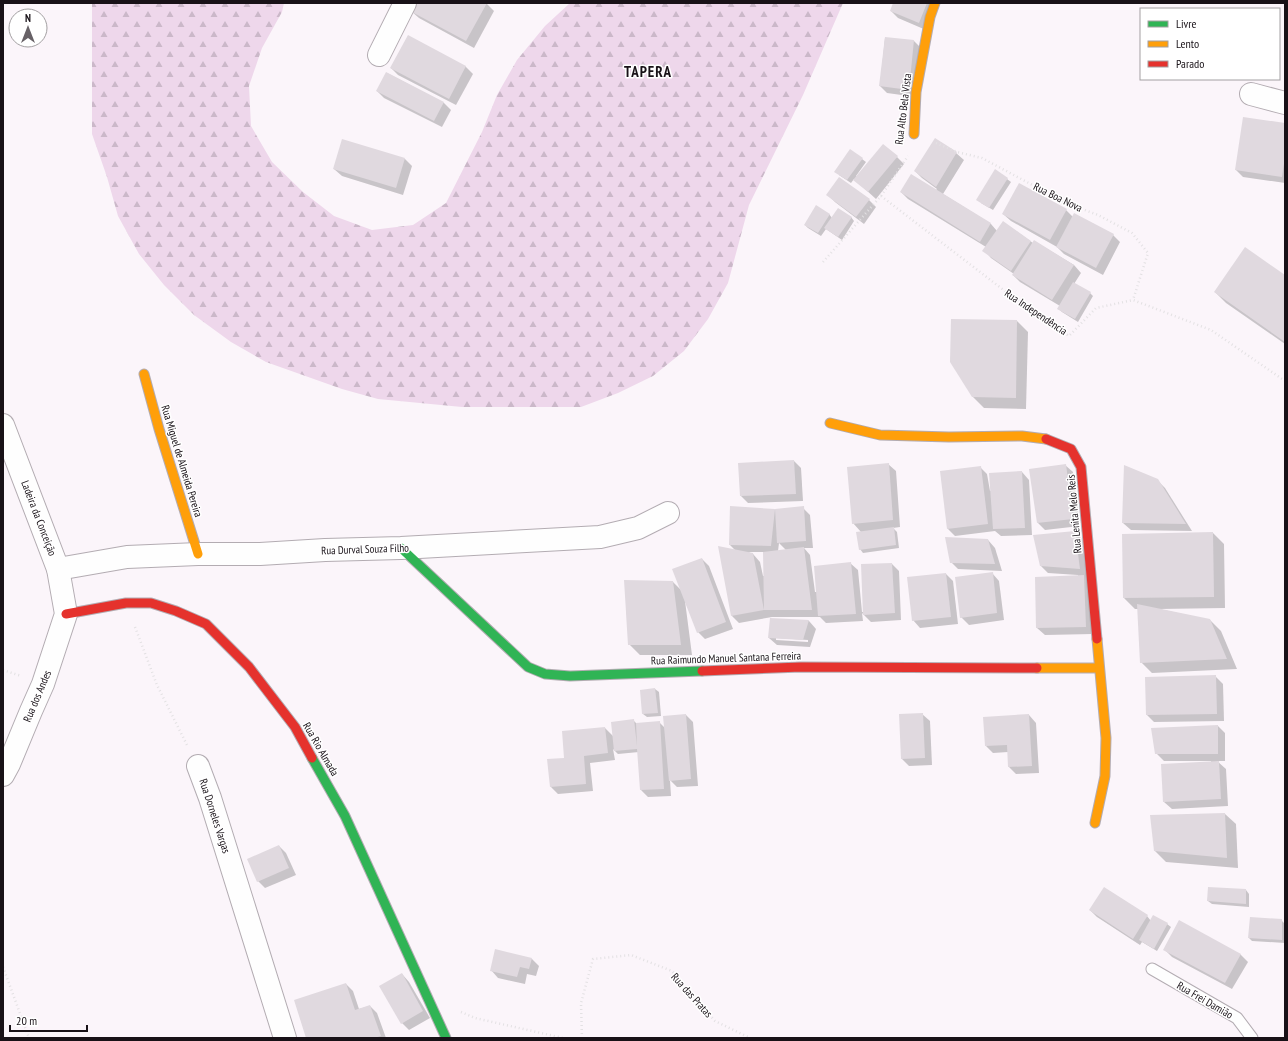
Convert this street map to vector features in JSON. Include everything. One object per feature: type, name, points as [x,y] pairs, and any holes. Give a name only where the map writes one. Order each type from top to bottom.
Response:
[{"type":"street","points":[[379,55],[405,3]]},
{"type":"street","name":"Rua Alto Bela Vista","points":[[914,134],[916,92],[930,17],[935,3]]},
{"type":"street","points":[[1251,94],[1285,103]]},
{"type":"street","name":"Rua Miguel de Almeida Pereira","points":[[144,374],[159,429],[198,554]]},
{"type":"street","name":"Rua Lenita Melo Reis","points":[[830,423],[880,435],[949,437],[1022,436],[1048,439],[1071,449],[1081,467],[1106,738],[1105,776],[1095,823]]},
{"type":"street","name":"Ladeira da Conceição","points":[[3,425],[58,568],[66,614]]},
{"type":"street","name":"Rua Durval Souza Filho","points":[[58,568],[127,558],[198,554],[260,554],[325,550],[401,548],[600,537],[638,528],[668,513]]},
{"type":"street","name":"Rua Raimundo Manuel Santana Ferreira","points":[[401,548],[528,667],[546,674],[570,676],[801,667],[1099,668]]},
{"type":"street","name":"Rua Rio Almada","points":[[66,614],[126,602],[150,603],[176,611],[206,624],[249,667],[295,727],[345,816],[446,1038]]},
{"type":"street","name":"Rua dos Andes","points":[[3,775],[43,684],[66,614]]},
{"type":"street","name":"Rua Dorneles Vargas","points":[[198,766],[210,798],[285,1038]]},
{"type":"lane","name":"Rua Frei Damião","points":[[1152,969],[1236,1018],[1252,1038]]},
{"type":"path","name":"Rua Alto Bela Vista","points":[[823,262],[881,196],[912,150],[914,134]]},
{"type":"path","name":"Rua Boa Nova","points":[[914,134],[957,152],[982,158],[1066,203],[1098,215],[1132,233],[1148,253],[1133,300]]},
{"type":"path","name":"Rua Independência","points":[[881,196],[1027,308],[1069,336],[1096,308],[1133,300]]},
{"type":"path","points":[[1133,300],[1211,330],[1285,381]]},
{"type":"path","name":"Rua Dorneles Vargas","points":[[126,602],[157,685],[198,766]]},
{"type":"path","name":"Rua das Pratas","points":[[582,1038],[582,1003],[593,959],[632,955],[672,972],[715,1021],[750,1038]]},
{"type":"path","points":[[3,967],[29,1038]]},
{"type":"path","points":[[427,997],[475,1018],[563,1038]]},
{"type":"green space","points":[[92,3],[284,3],[282,12],[262,48],[249,86],[251,126],[272,162],[303,192],[334,216],[372,230],[413,225],[446,203],[482,132],[497,95],[517,60],[545,26],[570,3],[843,3],[803,95],[749,205],[728,283],[708,319],[684,351],[653,376],[618,393],[581,407],[462,407],[378,399],[342,389],[266,362],[231,342],[194,315],[164,285],[139,254],[118,216],[107,177],[92,134]]},
{"type":"building","points":[[415,3],[487,3],[466,41],[410,11]]},
{"type":"building","points":[[893,3],[927,3],[919,23],[890,11]]},
{"type":"building","points":[[408,35],[466,66],[449,99],[390,68]]},
{"type":"building","points":[[885,37],[914,40],[909,90],[879,86]]},
{"type":"building","points":[[386,72],[444,102],[434,121],[376,91]]},
{"type":"building","points":[[1243,117],[1285,123],[1285,157],[1282,177],[1235,170]]},
{"type":"building","points":[[935,138],[957,152],[936,187],[914,171]]},
{"type":"building","points":[[342,139],[405,158],[396,188],[333,169]]},
{"type":"building","points":[[883,144],[898,156],[868,192],[853,180]]},
{"type":"building","points":[[850,149],[863,158],[847,180],[834,172]]},
{"type":"building","points":[[995,169],[1008,178],[989,208],[976,200]]},
{"type":"building","points":[[911,174],[991,223],[980,242],[900,192]]},
{"type":"building","points":[[839,177],[870,199],[856,217],[826,195]]},
{"type":"building","points":[[1019,183],[1067,209],[1050,240],[1002,214]]},
{"type":"building","points":[[816,205],[830,214],[818,233],[804,225]]},
{"type":"building","points":[[838,208],[852,217],[838,237],[824,228]]},
{"type":"building","points":[[1074,213],[1114,234],[1096,268],[1056,247]]},
{"type":"building","points":[[1003,221],[1031,241],[1011,271],[982,251]]},
{"type":"building","points":[[1034,240],[1074,265],[1052,300],[1012,275]]},
{"type":"building","points":[[1245,247],[1285,275],[1285,342],[1214,292]]},
{"type":"building","points":[[1073,282],[1091,292],[1075,319],[1057,309]]},
{"type":"building","points":[[951,319],[1017,320],[1016,398],[972,397],[950,362]]},
{"type":"building","points":[[794,460],[796,494],[740,496],[738,463]]},
{"type":"building","points":[[889,463],[893,520],[852,524],[847,467]]},
{"type":"building","points":[[1066,464],[1073,519],[1037,523],[1029,469]]},
{"type":"building","points":[[1124,465],[1158,479],[1186,524],[1122,523]]},
{"type":"building","points":[[981,466],[988,524],[947,529],[940,471]]},
{"type":"building","points":[[1022,471],[1025,528],[993,529],[989,473]]},
{"type":"building","points":[[730,506],[775,509],[771,546],[729,545]]},
{"type":"building","points":[[804,506],[806,541],[777,543],[775,509]]},
{"type":"building","points":[[894,527],[896,545],[859,550],[856,532]]},
{"type":"building","points":[[1075,531],[1080,569],[1040,566],[1033,535]]},
{"type":"building","points":[[1213,532],[1214,597],[1123,598],[1122,534]]},
{"type":"building","points":[[945,537],[988,539],[995,564],[950,563]]},
{"type":"building","points":[[718,546],[753,553],[764,610],[731,616]]},
{"type":"building","points":[[804,547],[812,610],[764,610],[763,552]]},
{"type":"building","points":[[702,558],[726,622],[697,633],[672,569]]},
{"type":"building","points":[[851,562],[856,614],[818,616],[814,566]]},
{"type":"building","points":[[892,563],[895,613],[863,615],[861,564]]},
{"type":"building","points":[[993,572],[997,613],[960,618],[955,577]]},
{"type":"building","points":[[946,573],[951,617],[912,621],[907,577]]},
{"type":"building","points":[[1084,575],[1086,627],[1036,628],[1035,577]]},
{"type":"building","points":[[624,580],[673,581],[681,645],[628,645]]},
{"type":"building","points":[[1137,604],[1210,619],[1227,659],[1140,663]]},
{"type":"building","points":[[770,618],[809,620],[803,640],[768,638]]},
{"type":"building","points":[[1216,675],[1217,714],[1146,715],[1145,677]]},
{"type":"building","points":[[655,688],[658,713],[642,714],[640,690]]},
{"type":"building","points":[[923,713],[925,758],[901,759],[899,714]]},
{"type":"building","points":[[686,714],[691,779],[669,781],[663,716]]},
{"type":"building","points":[[1029,714],[1032,766],[1008,767],[1007,745],[985,746],[983,717]]},
{"type":"building","points":[[634,719],[637,746],[636,723],[660,721],[664,789],[640,790],[637,749],[614,751],[611,722]]},
{"type":"building","points":[[1218,725],[1218,754],[1155,754],[1151,728]]},
{"type":"building","points":[[605,727],[608,753],[584,756],[586,784],[550,787],[547,759],[564,758],[562,731]]},
{"type":"building","points":[[1219,761],[1221,799],[1163,802],[1161,764]]},
{"type":"building","points":[[1225,813],[1227,858],[1154,851],[1150,815]]},
{"type":"building","points":[[279,845],[289,868],[257,882],[247,859]]},
{"type":"building","points":[[1104,887],[1148,915],[1133,939],[1089,910]]},
{"type":"building","points":[[1208,887],[1246,889],[1246,904],[1207,901]]},
{"type":"building","points":[[1153,915],[1168,923],[1154,949],[1139,940]]},
{"type":"building","points":[[1250,917],[1282,919],[1282,940],[1248,938]]},
{"type":"building","points":[[1179,920],[1241,954],[1225,983],[1163,950]]},
{"type":"building","points":[[495,949],[532,958],[529,969],[520,967],[517,977],[490,971]]},
{"type":"building","points":[[402,973],[423,1011],[401,1024],[379,986]]},
{"type":"building","points":[[346,983],[355,1010],[370,1005],[381,1036],[374,1038],[306,1038],[294,1000]]},
{"type":"traffic: fast","points":[[401,548],[528,667],[545,674],[570,676],[702,671]]},
{"type":"traffic: fast","points":[[312,758],[345,816],[446,1038]]},
{"type":"traffic: slow","points":[[914,134],[916,92],[930,17],[935,3]]},
{"type":"traffic: slow","points":[[144,374],[159,429],[198,554]]},
{"type":"traffic: slow","points":[[830,423],[880,435],[949,437],[1022,436],[1046,439]]},
{"type":"traffic: slow","points":[[1095,823],[1105,776],[1106,738],[1097,639]]},
{"type":"traffic: slow","points":[[1037,668],[1099,668]]},
{"type":"traffic: jam","points":[[1046,439],[1071,449],[1081,467],[1097,639]]},
{"type":"traffic: jam","points":[[66,614],[126,603],[151,603],[176,611],[206,624],[249,667],[295,727],[312,758]]},
{"type":"traffic: jam","points":[[702,671],[801,667],[1037,668]]},
{"type":"district","name":"TAPERA","points":[[648,71]]}]
